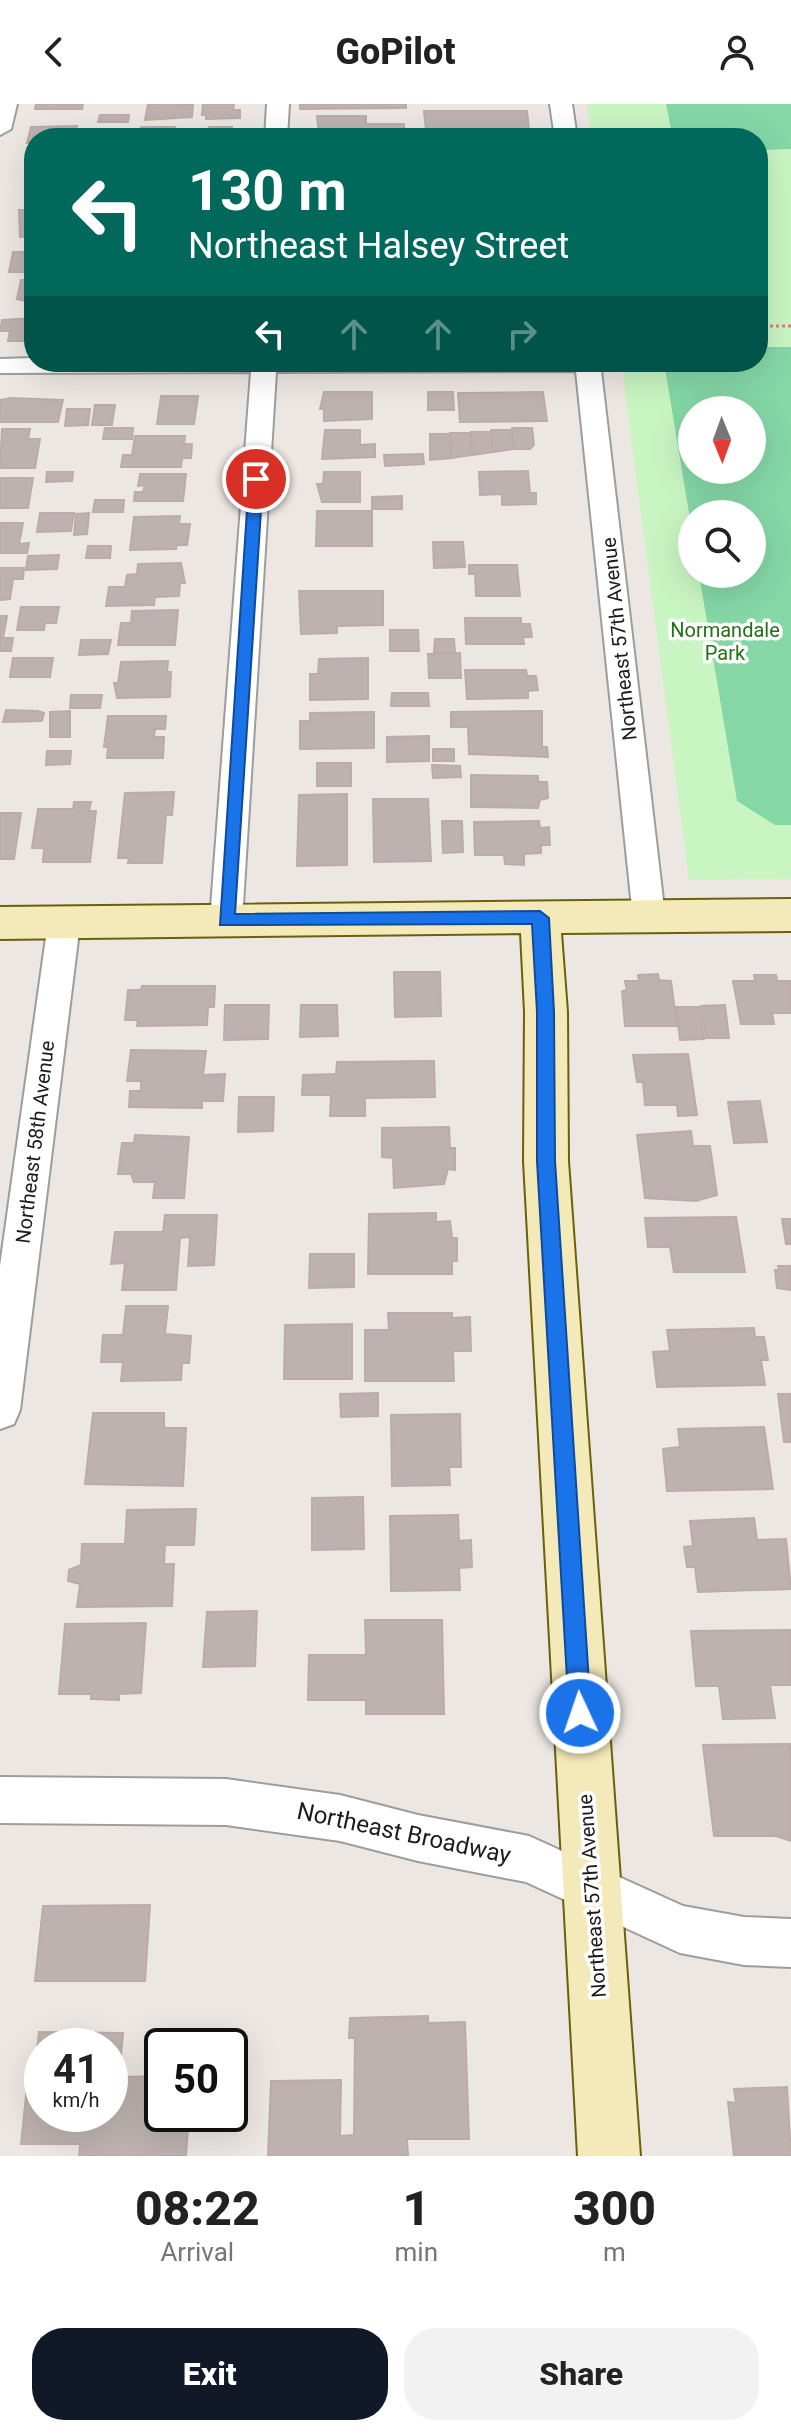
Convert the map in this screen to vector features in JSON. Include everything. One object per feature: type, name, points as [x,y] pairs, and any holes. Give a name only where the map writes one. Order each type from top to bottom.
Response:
[{"type":"main road","points":[[0,923],[791,915]]},
{"type":"main road","name":"Northeast 57th Avenue","points":[[540,918],[546,1012],[546,1161],[609,2156]]},
{"type":"street","points":[[0,129],[6,104]]},
{"type":"street","points":[[277,128],[278,104]]},
{"type":"street","points":[[561,104],[565,128]]},
{"type":"street","points":[[0,366],[24,366]]},
{"type":"street","points":[[226,921],[263,372]]},
{"type":"street","name":"Northeast 57th Avenue","points":[[589,372],[649,917]]},
{"type":"street","name":"Northeast 58th Avenue","points":[[0,1410],[64,923]]},
{"type":"street","name":"Northeast Broadway","points":[[0,1800],[162,1800],[273,1806],[529,1859],[680,1929],[744,1941],[791,1943]]},
{"type":"path","points":[[768,326],[791,326]]},
{"type":"green space","name":"Normandale Park","points":[[587,104],[791,104],[791,879],[689,880],[622,372],[768,372],[768,128],[591,128]]},
{"type":"green space","points":[[666,104],[791,104],[791,149],[768,150],[768,128],[671,128]]},
{"type":"green space","points":[[768,347],[791,347],[791,825],[775,825],[737,801],[701,588],[766,588],[766,500],[687,500],[684,484],[766,484],[766,396],[678,396],[678,447],[666,372],[768,372]]},
{"type":"building","points":[[36,104],[83,104],[82,109],[35,109]]},
{"type":"building","points":[[148,104],[193,105],[192,117],[145,120]]},
{"type":"building","points":[[203,104],[234,104],[233,110],[240,110],[240,118],[206,119],[206,115],[202,115]]},
{"type":"building","points":[[300,104],[406,104],[406,108],[300,109]]},
{"type":"building","points":[[424,111],[527,111],[529,128],[426,128]]},
{"type":"building","points":[[100,115],[129,115],[128,122],[98,122]]},
{"type":"building","points":[[317,116],[366,116],[366,124],[404,124],[404,128],[318,128]]},
{"type":"building","points":[[77,126],[77,128],[31,127]]},
{"type":"building","points":[[19,210],[24,210],[24,237],[20,237]]},
{"type":"building","points":[[13,252],[24,252],[24,272],[9,272]]},
{"type":"building","points":[[21,280],[24,280],[24,301],[17,299]]},
{"type":"building","points":[[24,319],[24,341],[8,341],[10,331],[0,331],[2,320]]},
{"type":"building","points":[[324,392],[372,392],[372,419],[324,421],[324,409],[320,409]]},
{"type":"building","points":[[428,392],[453,392],[454,410],[428,410]]},
{"type":"building","points":[[543,392],[547,421],[460,422],[458,393]]},
{"type":"building","points":[[161,396],[198,396],[194,424],[157,424]]},
{"type":"building","points":[[0,400],[63,400],[58,422],[0,422]]},
{"type":"building","points":[[95,405],[115,405],[112,425],[92,425]]},
{"type":"building","points":[[67,409],[90,409],[88,425],[65,426]]},
{"type":"building","points":[[105,428],[133,428],[132,439],[103,439]]},
{"type":"building","points":[[512,428],[532,428],[534,445],[530,449],[514,449]]},
{"type":"building","points":[[2,429],[30,429],[28,439],[40,439],[35,468],[0,468]]},
{"type":"building","points":[[325,430],[360,430],[360,445],[375,444],[375,457],[322,459]]},
{"type":"building","points":[[491,430],[512,430],[514,449],[493,452]]},
{"type":"building","points":[[471,432],[491,432],[493,452],[472,455]]},
{"type":"building","points":[[450,433],[470,433],[472,455],[451,458]]},
{"type":"building","points":[[430,434],[450,434],[451,458],[430,460]]},
{"type":"building","points":[[135,436],[185,436],[184,444],[192,444],[191,458],[182,458],[181,467],[121,467],[123,455],[132,455]]},
{"type":"building","points":[[423,454],[424,464],[385,466],[384,455]]},
{"type":"building","points":[[528,471],[530,493],[536,493],[536,504],[502,505],[502,494],[480,495],[479,472]]},
{"type":"building","points":[[47,472],[73,472],[72,481],[46,482]]},
{"type":"building","points":[[324,472],[360,472],[360,502],[322,502],[317,484],[323,484]]},
{"type":"building","points":[[140,474],[186,474],[183,501],[134,501],[135,492],[143,492],[145,485],[138,486]]},
{"type":"building","points":[[0,478],[33,478],[28,508],[0,508]]},
{"type":"building","points":[[402,496],[402,509],[372,509],[372,497]]},
{"type":"building","points":[[95,500],[124,500],[123,512],[93,512]]},
{"type":"building","points":[[317,511],[372,511],[372,546],[316,546]]},
{"type":"building","points":[[40,513],[74,513],[71,531],[37,532]]},
{"type":"building","points":[[89,513],[87,534],[74,535],[76,514]]},
{"type":"building","points":[[180,516],[179,524],[190,524],[187,545],[177,545],[176,549],[130,550],[134,517]]},
{"type":"building","points":[[0,523],[23,523],[19,544],[29,543],[27,553],[0,553]]},
{"type":"building","points":[[433,542],[463,542],[465,567],[434,568]]},
{"type":"building","points":[[88,546],[111,546],[110,558],[86,558]]},
{"type":"building","points":[[59,555],[57,569],[26,570],[28,556]]},
{"type":"building","points":[[181,563],[185,583],[180,583],[179,596],[155,597],[154,605],[106,606],[109,587],[125,587],[127,575],[137,574],[138,564]]},
{"type":"building","points":[[469,565],[517,565],[520,596],[476,596],[475,574],[469,574]]},
{"type":"building","points":[[0,568],[24,568],[23,579],[13,579],[10,599],[0,600]]},
{"type":"building","points":[[299,591],[383,591],[383,625],[337,626],[337,633],[301,634]]},
{"type":"building","points":[[21,607],[59,607],[56,623],[45,623],[44,630],[17,630]]},
{"type":"building","points":[[178,610],[175,645],[118,645],[121,623],[131,623],[132,611]]},
{"type":"building","points":[[0,616],[7,616],[3,638],[13,638],[11,651],[0,651]]},
{"type":"building","points":[[465,618],[521,618],[521,624],[530,624],[532,637],[523,637],[524,644],[466,644]]},
{"type":"building","points":[[390,630],[418,630],[419,651],[390,651]]},
{"type":"building","points":[[435,639],[454,639],[455,653],[434,653]]},
{"type":"building","points":[[81,640],[111,640],[108,654],[79,655]]},
{"type":"building","points":[[460,653],[461,678],[429,678],[428,654]]},
{"type":"building","points":[[13,658],[53,658],[50,677],[10,677]]},
{"type":"building","points":[[368,658],[368,699],[310,700],[310,674],[318,674],[319,659]]},
{"type":"building","points":[[168,661],[170,697],[117,698],[114,683],[118,683],[121,662]]},
{"type":"building","points":[[465,670],[526,670],[527,676],[536,676],[538,690],[528,691],[528,698],[467,699]]},
{"type":"building","points":[[392,693],[428,693],[429,706],[391,706]]},
{"type":"building","points":[[71,695],[102,695],[100,708],[70,708]]},
{"type":"building","points":[[6,710],[44,713],[42,721],[3,722]]},
{"type":"building","points":[[70,711],[70,737],[50,737],[50,712]]},
{"type":"building","points":[[542,711],[542,747],[547,747],[548,757],[469,754],[468,727],[451,727],[451,712]]},
{"type":"building","points":[[374,712],[374,748],[300,749],[300,721],[310,721],[310,713]]},
{"type":"building","points":[[108,716],[166,716],[165,729],[155,729],[154,737],[164,737],[163,758],[107,758],[108,747],[104,747]]},
{"type":"building","points":[[429,736],[429,761],[387,762],[387,737]]},
{"type":"building","points":[[433,749],[454,749],[454,761],[433,761]]},
{"type":"building","points":[[47,751],[71,751],[70,764],[46,765]]},
{"type":"building","points":[[317,763],[351,763],[351,786],[317,786]]},
{"type":"building","points":[[432,765],[460,766],[461,777],[433,778]]},
{"type":"building","points":[[471,775],[538,776],[538,782],[547,782],[548,798],[540,800],[538,808],[471,807]]},
{"type":"building","points":[[174,792],[172,815],[166,815],[162,863],[128,863],[129,858],[118,858],[125,793]]},
{"type":"building","points":[[347,794],[347,865],[297,866],[299,795]]},
{"type":"building","points":[[373,799],[428,799],[431,861],[374,862]]},
{"type":"building","points":[[74,802],[91,802],[89,811],[96,811],[90,862],[43,862],[44,848],[32,848],[38,809],[73,809]]},
{"type":"building","points":[[0,813],[21,813],[14,859],[0,859]]},
{"type":"building","points":[[442,821],[462,821],[463,852],[443,853]]},
{"type":"building","points":[[539,821],[540,828],[549,827],[550,845],[541,845],[541,853],[524,854],[524,865],[505,864],[504,855],[475,855],[474,822]]},
{"type":"building","points":[[394,972],[440,972],[441,1016],[395,1017]]},
{"type":"building","points":[[658,974],[659,980],[671,981],[677,1026],[625,1026],[622,991],[627,990],[625,981],[639,981],[638,975]]},
{"type":"building","points":[[754,975],[776,975],[777,981],[791,981],[791,1013],[772,1013],[774,1024],[741,1024],[733,981],[755,981]]},
{"type":"building","points":[[142,986],[215,986],[214,1007],[208,1007],[207,1025],[137,1026],[138,1020],[125,1020],[128,990],[141,990]]},
{"type":"building","points":[[225,1005],[269,1005],[268,1039],[224,1040]]},
{"type":"building","points":[[301,1005],[337,1005],[338,1036],[300,1037]]},
{"type":"building","points":[[725,1005],[729,1038],[706,1038],[701,1006]]},
{"type":"building","points":[[676,1007],[699,1007],[704,1039],[680,1040]]},
{"type":"building","points":[[131,1050],[206,1051],[203,1075],[225,1074],[223,1101],[202,1101],[202,1108],[129,1107],[130,1091],[141,1091],[141,1081],[127,1081]]},
{"type":"building","points":[[688,1054],[697,1115],[678,1116],[677,1105],[645,1105],[643,1082],[637,1082],[633,1055]]},
{"type":"building","points":[[434,1061],[435,1097],[365,1098],[365,1116],[330,1116],[331,1095],[302,1095],[303,1075],[336,1074],[337,1062]]},
{"type":"building","points":[[239,1097],[274,1097],[273,1131],[238,1132]]},
{"type":"building","points":[[760,1101],[767,1142],[734,1143],[728,1102]]},
{"type":"building","points":[[449,1127],[450,1148],[455,1148],[455,1170],[448,1169],[444,1184],[394,1188],[393,1158],[382,1157],[382,1128]]},
{"type":"building","points":[[691,1131],[693,1146],[710,1146],[717,1195],[696,1201],[645,1198],[637,1135]]},
{"type":"building","points":[[135,1135],[189,1137],[184,1198],[153,1198],[155,1182],[134,1182],[131,1174],[118,1174],[122,1143],[134,1143]]},
{"type":"building","points":[[436,1213],[436,1222],[450,1221],[452,1238],[457,1238],[457,1261],[452,1261],[452,1274],[368,1274],[369,1214]]},
{"type":"building","points":[[165,1215],[217,1215],[214,1265],[188,1266],[190,1237],[180,1238],[176,1290],[122,1290],[125,1263],[111,1264],[115,1232],[163,1232]]},
{"type":"building","points":[[736,1217],[745,1272],[674,1272],[670,1247],[648,1247],[645,1218]]},
{"type":"building","points":[[782,1219],[791,1219],[791,1244],[786,1244]]},
{"type":"building","points":[[310,1254],[354,1254],[354,1287],[309,1288]]},
{"type":"building","points":[[778,1266],[791,1266],[791,1290],[777,1288],[775,1270],[779,1270]]},
{"type":"building","points":[[126,1306],[168,1306],[165,1334],[191,1336],[189,1363],[182,1363],[181,1380],[121,1381],[123,1362],[101,1362],[103,1335],[123,1335]]},
{"type":"building","points":[[388,1313],[452,1313],[452,1318],[470,1317],[471,1351],[453,1351],[454,1381],[365,1381],[365,1330],[389,1330]]},
{"type":"building","points":[[352,1324],[352,1379],[284,1379],[285,1325]]},
{"type":"building","points":[[754,1328],[755,1337],[764,1337],[768,1360],[761,1360],[765,1385],[657,1387],[653,1352],[670,1351],[667,1330]]},
{"type":"building","points":[[378,1393],[378,1416],[341,1417],[340,1394]]},
{"type":"building","points":[[778,1394],[791,1394],[791,1442],[784,1442]]},
{"type":"building","points":[[93,1413],[164,1413],[164,1428],[186,1428],[183,1486],[85,1484]]},
{"type":"building","points":[[460,1414],[461,1467],[449,1467],[450,1485],[392,1486],[391,1415]]},
{"type":"building","points":[[764,1427],[773,1489],[667,1491],[663,1449],[680,1447],[678,1429]]},
{"type":"building","points":[[363,1497],[364,1549],[312,1550],[312,1498]]},
{"type":"building","points":[[196,1509],[194,1545],[165,1545],[164,1564],[174,1564],[172,1606],[77,1607],[80,1584],[68,1581],[69,1570],[81,1565],[82,1544],[125,1544],[127,1510]]},
{"type":"building","points":[[458,1515],[459,1541],[471,1540],[472,1567],[459,1568],[460,1590],[391,1591],[390,1516]]},
{"type":"building","points":[[754,1518],[757,1540],[786,1539],[791,1589],[698,1592],[695,1567],[687,1567],[684,1547],[693,1546],[690,1521]]},
{"type":"building","points":[[257,1611],[255,1666],[203,1667],[207,1612]]},
{"type":"building","points":[[365,1620],[442,1620],[444,1714],[366,1714],[366,1700],[308,1700],[309,1655],[366,1655]]},
{"type":"building","points":[[146,1623],[141,1693],[119,1694],[119,1700],[91,1699],[91,1694],[59,1694],[65,1624]]},
{"type":"building","points":[[791,1630],[791,1685],[770,1685],[775,1718],[723,1719],[719,1686],[696,1686],[691,1631]]},
{"type":"building","points":[[790,1744],[791,1841],[776,1836],[714,1836],[703,1745]]},
{"type":"building","points":[[150,1905],[145,1981],[35,1981],[43,1906]]},
{"type":"building","points":[[428,2016],[428,2023],[465,2022],[469,2139],[407,2139],[408,2156],[268,2156],[271,2081],[341,2080],[340,2136],[354,2135],[355,2038],[349,2038],[350,2018]]},
{"type":"building","points":[[144,2076],[144,2132],[188,2132],[186,2156],[79,2156],[80,2144],[21,2144],[24,2115],[24,2132],[128,2132],[128,2077]]},
{"type":"building","points":[[787,2087],[791,2156],[734,2156],[728,2102],[736,2103],[734,2089]]},
{"type":"route","points":[[256,479],[226,921],[540,918],[546,1012],[543,1112],[580,1713]]}]
